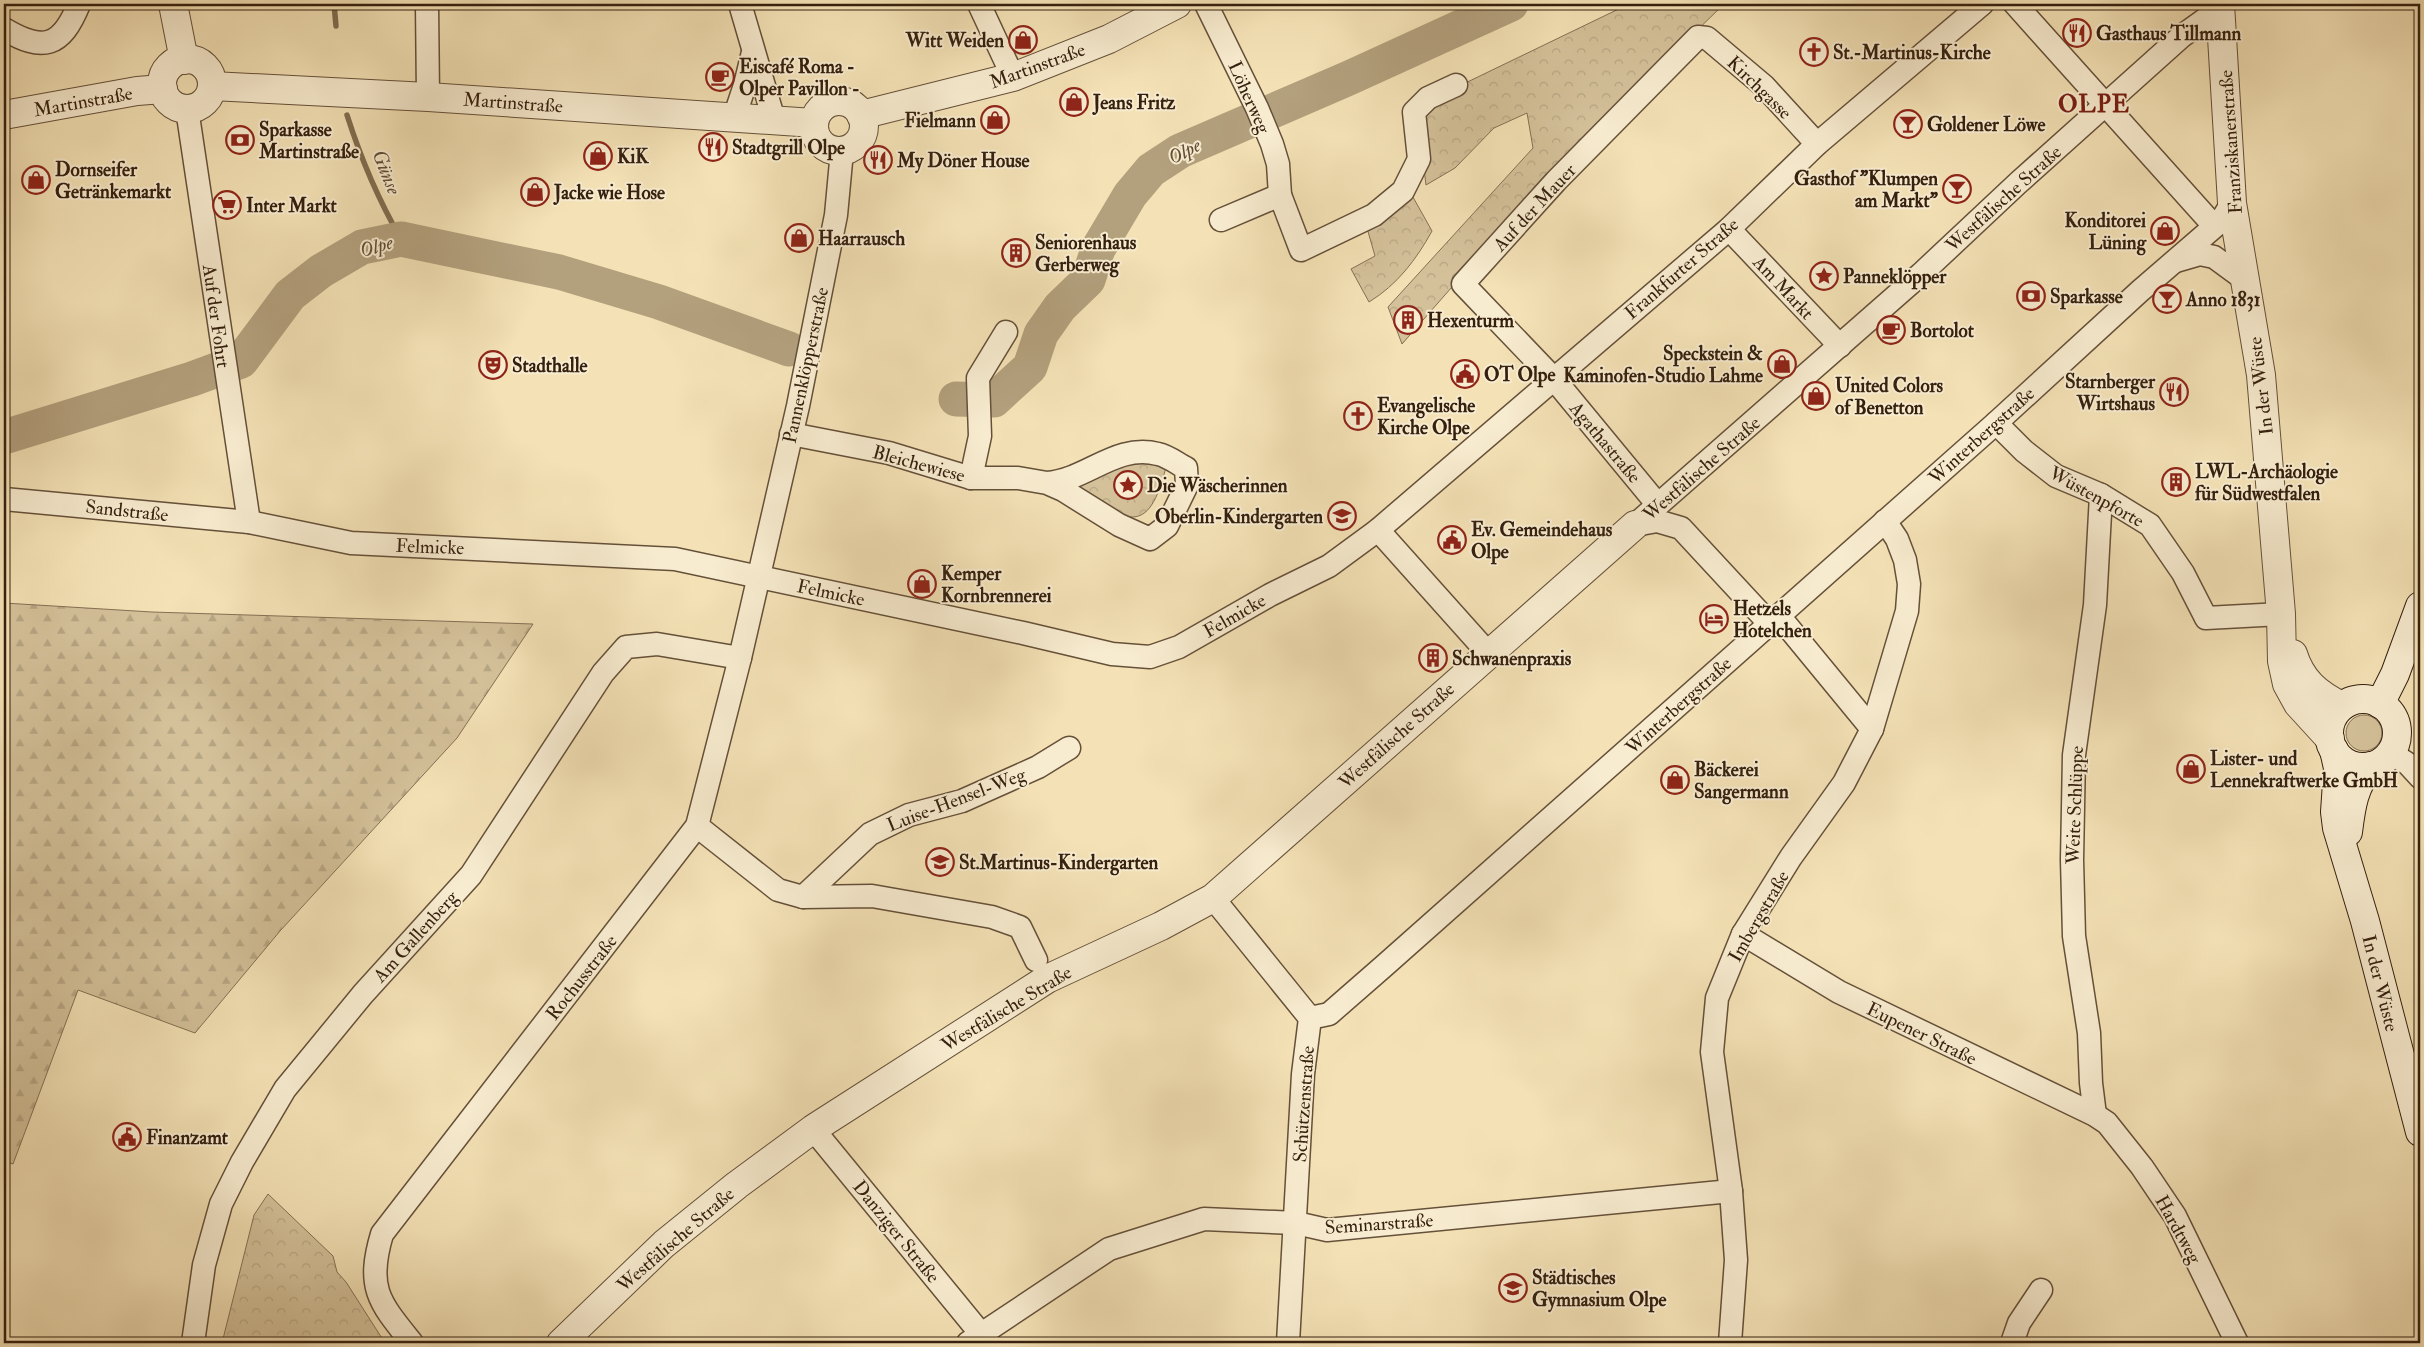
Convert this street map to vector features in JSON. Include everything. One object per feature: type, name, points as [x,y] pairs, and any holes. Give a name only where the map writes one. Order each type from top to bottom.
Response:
[{"type":"street","points":[[4,29],[25,41],[44,44],[62,34],[79,4]]},
{"type":"street","points":[[173,4],[184,60]]},
{"type":"street","points":[[428,4],[428,96]]},
{"type":"street","points":[[740,4],[774,120]]},
{"type":"street","points":[[979,4],[1013,77]]},
{"type":"street","name":"Martinstraße","points":[[861,115],[1013,77],[1109,39],[1177,4]]},
{"type":"street","name":"Löherweg","points":[[1206,4],[1260,117],[1278,164],[1280,195],[1301,250],[1374,215],[1403,191],[1419,158],[1414,112],[1428,98],[1456,85]]},
{"type":"street","name":"Frankfurter Straße","points":[[1378,530],[1728,228],[1817,144],[1982,4]]},
{"type":"street","points":[[2015,4],[2107,104],[2207,218]]},
{"type":"street","name":"Westfälische Straße","points":[[561,1343],[664,1244],[737,1185],[813,1129],[1047,979],[1162,926],[1213,898],[1488,653],[1840,346],[2182,36],[2221,6]]},
{"type":"street","name":"Franziskanerstraße","points":[[2221,6],[2232,203],[2244,279]]},
{"type":"street","name":"Kirchgasse","points":[[1698,37],[1707,38],[1764,86],[1817,144]]},
{"type":"street","name":"Auf der Mauer","points":[[1554,379],[1463,284],[1556,182],[1698,37]]},
{"type":"street","points":[[734,118],[745,85],[753,51]]},
{"type":"street","points":[[184,60],[198,62],[204,66],[209,72],[212,86],[206,100],[194,108],[186,109],[174,106],[162,89],[162,82],[166,70],[177,61],[184,60]]},
{"type":"street","name":"Martinstraße","points":[[212,86],[428,96],[814,123]]},
{"type":"street","name":"Martinstraße","points":[[4,115],[137,91],[162,89]]},
{"type":"street","points":[[837,101],[847,102],[861,115],[864,132],[860,140],[848,150],[833,151],[817,140],[814,123],[817,113],[823,106],[837,101]]},
{"type":"street","name":"Auf der Fohrt","points":[[186,109],[222,357],[249,522]]},
{"type":"street","name":"Pannenklöpperstraße","points":[[759,576],[836,215],[842,151]]},
{"type":"street","points":[[1221,220],[1280,195]]},
{"type":"street","name":"Winterbergstraße","points":[[1310,1018],[1329,1014],[1336,1008],[2221,221],[2232,203]]},
{"type":"street","name":"Am Markt","points":[[1728,228],[1840,346]]},
{"type":"street","name":"Winterbergstraße","points":[[2175,262],[2200,254],[2207,255],[2226,264],[2244,279]]},
{"type":"street","name":"In der Wüste","points":[[2244,279],[2261,374],[2281,614],[2282,660],[2287,684],[2298,704],[2332,745],[2338,768],[2335,812],[2337,828],[2349,863],[2420,1132]]},
{"type":"street","points":[[971,478],[980,443],[978,378],[1006,332]]},
{"type":"street","name":"Agathastraße","points":[[1554,379],[1658,505]]},
{"type":"street","name":"Wüstenpforte","points":[[1996,423],[2024,451],[2056,476],[2100,494],[2150,525],[2184,573],[2206,618],[2281,614]]},
{"type":"street","name":"Bleichewiese","points":[[790,434],[889,453],[971,478],[1018,478],[1047,483],[1063,490],[1119,525],[1150,539],[1167,526],[1187,486],[1186,468],[1159,454],[1129,452],[1098,464],[1061,482],[1047,483]]},
{"type":"street","points":[[1681,528],[1676,506],[1682,484]]},
{"type":"street","name":"Weite Schlüppe","points":[[2100,494],[2095,604],[2074,755],[2072,860],[2074,936],[2089,1032],[2091,1083],[2101,1119]]},
{"type":"street","name":"Sandstraße","points":[[4,498],[249,522]]},
{"type":"street","points":[[1634,525],[1657,521],[1681,528],[1774,620],[1872,729]]},
{"type":"street","name":"Imbergstraße","points":[[1730,1343],[1736,1260],[1731,1191],[1712,1052],[1717,998],[1743,934],[1791,857],[1844,783],[1872,729],[1907,612],[1909,584],[1905,560],[1897,539],[1885,521]]},
{"type":"street","name":"Felmicke","points":[[249,522],[351,543],[675,559],[1112,654],[1150,657],[1179,647],[1270,595],[1329,566],[1378,530]]},
{"type":"street","points":[[1378,530],[1488,653]]},
{"type":"street","name":"Rochusstraße","points":[[412,1343],[388,1314],[376,1293],[375,1256],[382,1234],[697,826],[759,576]]},
{"type":"street","points":[[2380,704],[2395,674],[2420,606]]},
{"type":"street","name":"In der Wüste","points":[[2281,614],[2299,673],[2314,689],[2342,706]]},
{"type":"street","name":"Am Gallenberg","points":[[193,1343],[204,1264],[221,1204],[242,1162],[285,1089],[363,994],[471,876],[603,673],[626,647],[657,644],[740,658]]},
{"type":"street","points":[[2361,699],[2380,704],[2389,711],[2395,720],[2396,743],[2381,760],[2361,768],[2353,766],[2343,760],[2332,745],[2328,731],[2332,719],[2342,706],[2361,699]]},
{"type":"street","name":"Luise-Hensel-Weg","points":[[803,897],[870,834],[909,814],[962,801],[1038,767],[1069,748]]},
{"type":"street","points":[[2381,760],[2408,764],[2420,777]]},
{"type":"street","name":"In der Wüste","points":[[2349,863],[2348,833],[2351,806],[2361,778],[2381,760]]},
{"type":"street","points":[[697,826],[778,890],[803,897],[872,896],[992,917],[1020,927],[1036,960]]},
{"type":"street","name":"Schützenstraße","points":[[1213,898],[1310,1018],[1303,1074],[1288,1343]]},
{"type":"street","name":"Eupener Straße","points":[[1743,934],[1839,992],[2101,1119]]},
{"type":"street","name":"Hardtweg","points":[[2101,1119],[2142,1167],[2175,1216],[2237,1343]]},
{"type":"street","name":"Danziger Straße","points":[[813,1129],[974,1339]]},
{"type":"street","name":"Seminarstraße","points":[[974,1339],[1109,1249],[1204,1219],[1296,1223],[1327,1230],[1731,1191]]},
{"type":"street","points":[[2012,1343],[2019,1323],[2041,1290]]},
{"type":"green space","points":[[1629,4],[1724,4],[1558,166],[1402,344],[1388,307],[1533,148],[1527,113],[1494,128],[1455,168],[1426,185],[1417,112],[1455,88]]},
{"type":"green space","points":[[1409,190],[1432,231],[1405,271],[1388,288],[1369,302],[1351,269],[1375,256],[1367,228]]},
{"type":"green space","points":[[1131,454],[1167,463],[1160,488],[1152,505],[1143,514],[1132,517],[1120,515],[1072,487]]},
{"type":"green space","points":[[4,603],[152,612],[533,624],[457,738],[280,931],[195,1033],[78,990],[13,1164],[4,1161]]},
{"type":"green space","points":[[2364,715],[2377,720],[2382,733],[2377,746],[2364,751],[2351,746],[2346,733],[2351,720]]},
{"type":"green space","points":[[268,1194],[333,1256],[337,1272],[346,1282],[385,1343],[222,1343],[254,1215]]},
{"type":"waterway","name":"Günse","points":[[334,4],[336,26]]},
{"type":"waterway","name":"Olpe","points":[[956,399],[994,400],[1030,367],[1041,334],[1060,307],[1088,280],[1098,249],[1130,195],[1151,170],[1180,151],[1349,78],[1511,4]]},
{"type":"waterway","name":"Günse","points":[[347,115],[371,178],[401,239]]},
{"type":"waterway","name":"Olpe","points":[[4,437],[192,379],[241,361],[290,295],[321,271],[362,247],[401,239],[559,272],[659,302],[789,349]]},
{"type":"place","name":"Gasthaus Tillmann","points":[[2077,33]]},
{"type":"place","name":"Witt Weiden","points":[[1023,40]]},
{"type":"place","name":"St.-Martinus-Kirche","points":[[1814,52]]},
{"type":"place","name":"Eiscafé Roma - Olper Pavillon -","points":[[720,77]]},
{"type":"place","name":"Jeans Fritz","points":[[1074,102]]},
{"type":"place","name":"Fielmann","points":[[995,120]]},
{"type":"place","name":"Goldener Löwe","points":[[1908,124]]},
{"type":"place","name":"Sparkasse Martinstraße","points":[[240,140]]},
{"type":"place","name":"Stadtgrill Olpe","points":[[713,147]]},
{"type":"place","name":"KiK","points":[[598,156]]},
{"type":"place","name":"My Döner House","points":[[878,160]]},
{"type":"place","name":"Dornseifer Getränkemarkt","points":[[36,180]]},
{"type":"place","name":"Gasthof \"Klumpen am Markt\"","points":[[1957,189]]},
{"type":"place","name":"Jacke wie Hose","points":[[535,192]]},
{"type":"place","name":"Inter Markt","points":[[227,205]]},
{"type":"place","name":"Konditorei Lüning","points":[[2165,231]]},
{"type":"place","name":"Haarrausch","points":[[799,238]]},
{"type":"place","name":"Seniorenhaus Gerberweg","points":[[1016,253]]},
{"type":"place","name":"Panneklöpper","points":[[1824,276]]},
{"type":"place","name":"Sparkasse","points":[[2031,296]]},
{"type":"place","name":"Anno 1831","points":[[2167,299]]},
{"type":"place","name":"Hexenturm","points":[[1408,320]]},
{"type":"place","name":"Bortolot","points":[[1891,330]]},
{"type":"place","name":"Speckstein & Kaminofen-Studio Lahme","points":[[1782,364]]},
{"type":"place","name":"Stadthalle","points":[[493,365]]},
{"type":"place","name":"OT Olpe","points":[[1465,374]]},
{"type":"place","name":"Starnberger Wirtshaus","points":[[2174,392]]},
{"type":"place","name":"United Colors of Benetton","points":[[1816,396]]},
{"type":"place","name":"Evangelische Kirche Olpe","points":[[1358,416]]},
{"type":"place","name":"LWL-Archäologie für Südwestfalen","points":[[2176,482]]},
{"type":"place","name":"Die Wäscherinnen","points":[[1128,485]]},
{"type":"place","name":"Oberlin-Kindergarten","points":[[1342,516]]},
{"type":"place","name":"Ev. Gemeindehaus Olpe","points":[[1452,540]]},
{"type":"place","name":"Kemper Kornbrennerei","points":[[922,584]]},
{"type":"place","name":"Hetzels Hotelchen","points":[[1714,619]]},
{"type":"place","name":"Schwanenpraxis","points":[[1433,658]]},
{"type":"place","name":"Lister- und Lennekraftwerke GmbH","points":[[2191,769]]},
{"type":"place","name":"Bäckerei Sangermann","points":[[1675,780]]},
{"type":"place","name":"St.Martinus-Kindergarten","points":[[940,862]]},
{"type":"place","name":"Finanzamt","points":[[127,1137]]},
{"type":"place","name":"Städtisches Gymnasium Olpe","points":[[1513,1288]]},
{"type":"district","name":"OLPE","points":[[2094,104]]}]
